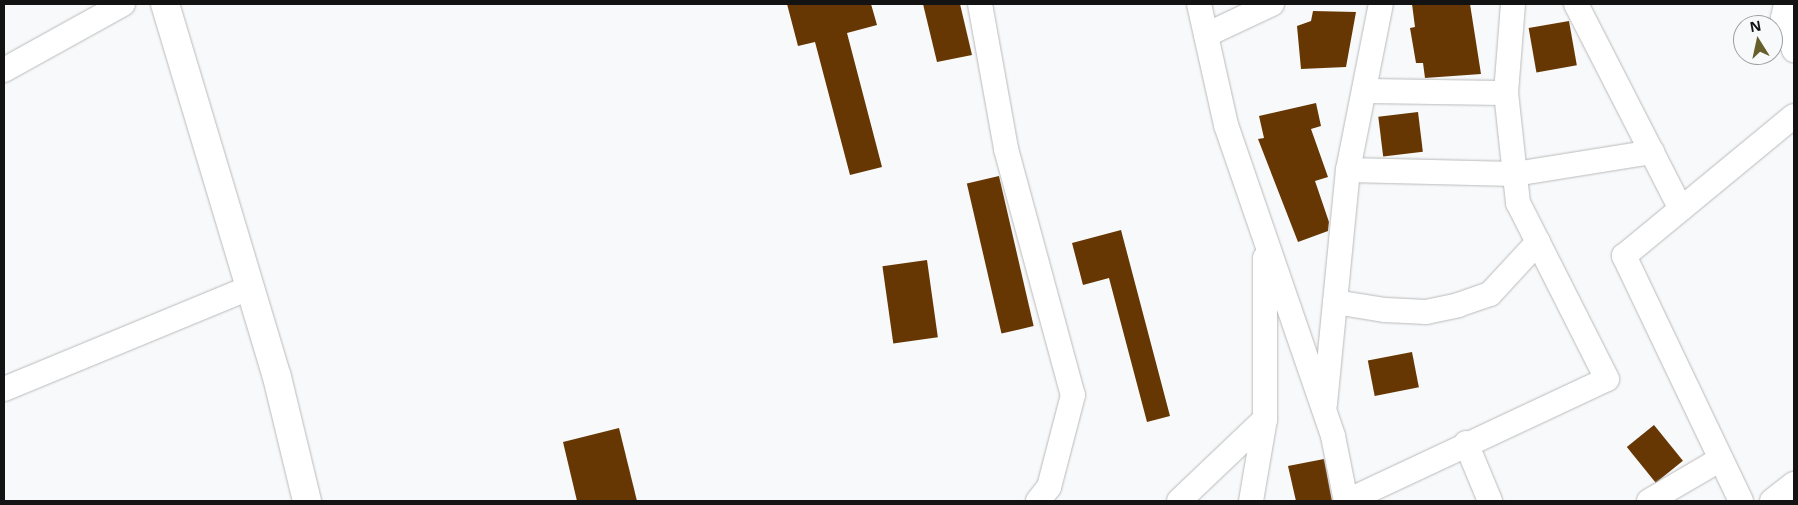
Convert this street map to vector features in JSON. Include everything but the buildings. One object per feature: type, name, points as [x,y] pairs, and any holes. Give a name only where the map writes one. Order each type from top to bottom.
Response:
[{"type":"street","points":[[4,70],[123,4]]},
{"type":"street","points":[[165,4],[251,287],[307,501]]},
{"type":"street","points":[[980,4],[1006,149],[1073,395],[1049,486],[1038,501]]},
{"type":"street","points":[[1199,4],[1226,125],[1324,410],[1347,501],[1466,443],[1607,379],[1518,203],[1506,93],[1514,4]]},
{"type":"street","points":[[1206,35],[1272,4]]},
{"type":"street","points":[[1324,410],[1348,170],[1381,4]]},
{"type":"street","points":[[1576,4],[1681,209]]},
{"type":"street","points":[[1786,4],[1783,18],[1794,50]]},
{"type":"street","points":[[1364,90],[1506,93]]},
{"type":"street","points":[[1741,501],[1624,256],[1794,116]]},
{"type":"street","points":[[1348,170],[1515,174],[1652,152]]},
{"type":"street","points":[[1251,501],[1265,419],[1265,238]]},
{"type":"street","points":[[1335,302],[1385,310],[1426,312],[1458,305],[1490,294],[1538,242]]},
{"type":"street","points":[[4,389],[251,287]]},
{"type":"street","points":[[1179,501],[1265,419]]},
{"type":"street","points":[[1466,443],[1490,501]]},
{"type":"street","points":[[1650,501],[1721,459]]},
{"type":"street","points":[[1772,501],[1794,484]]}]
